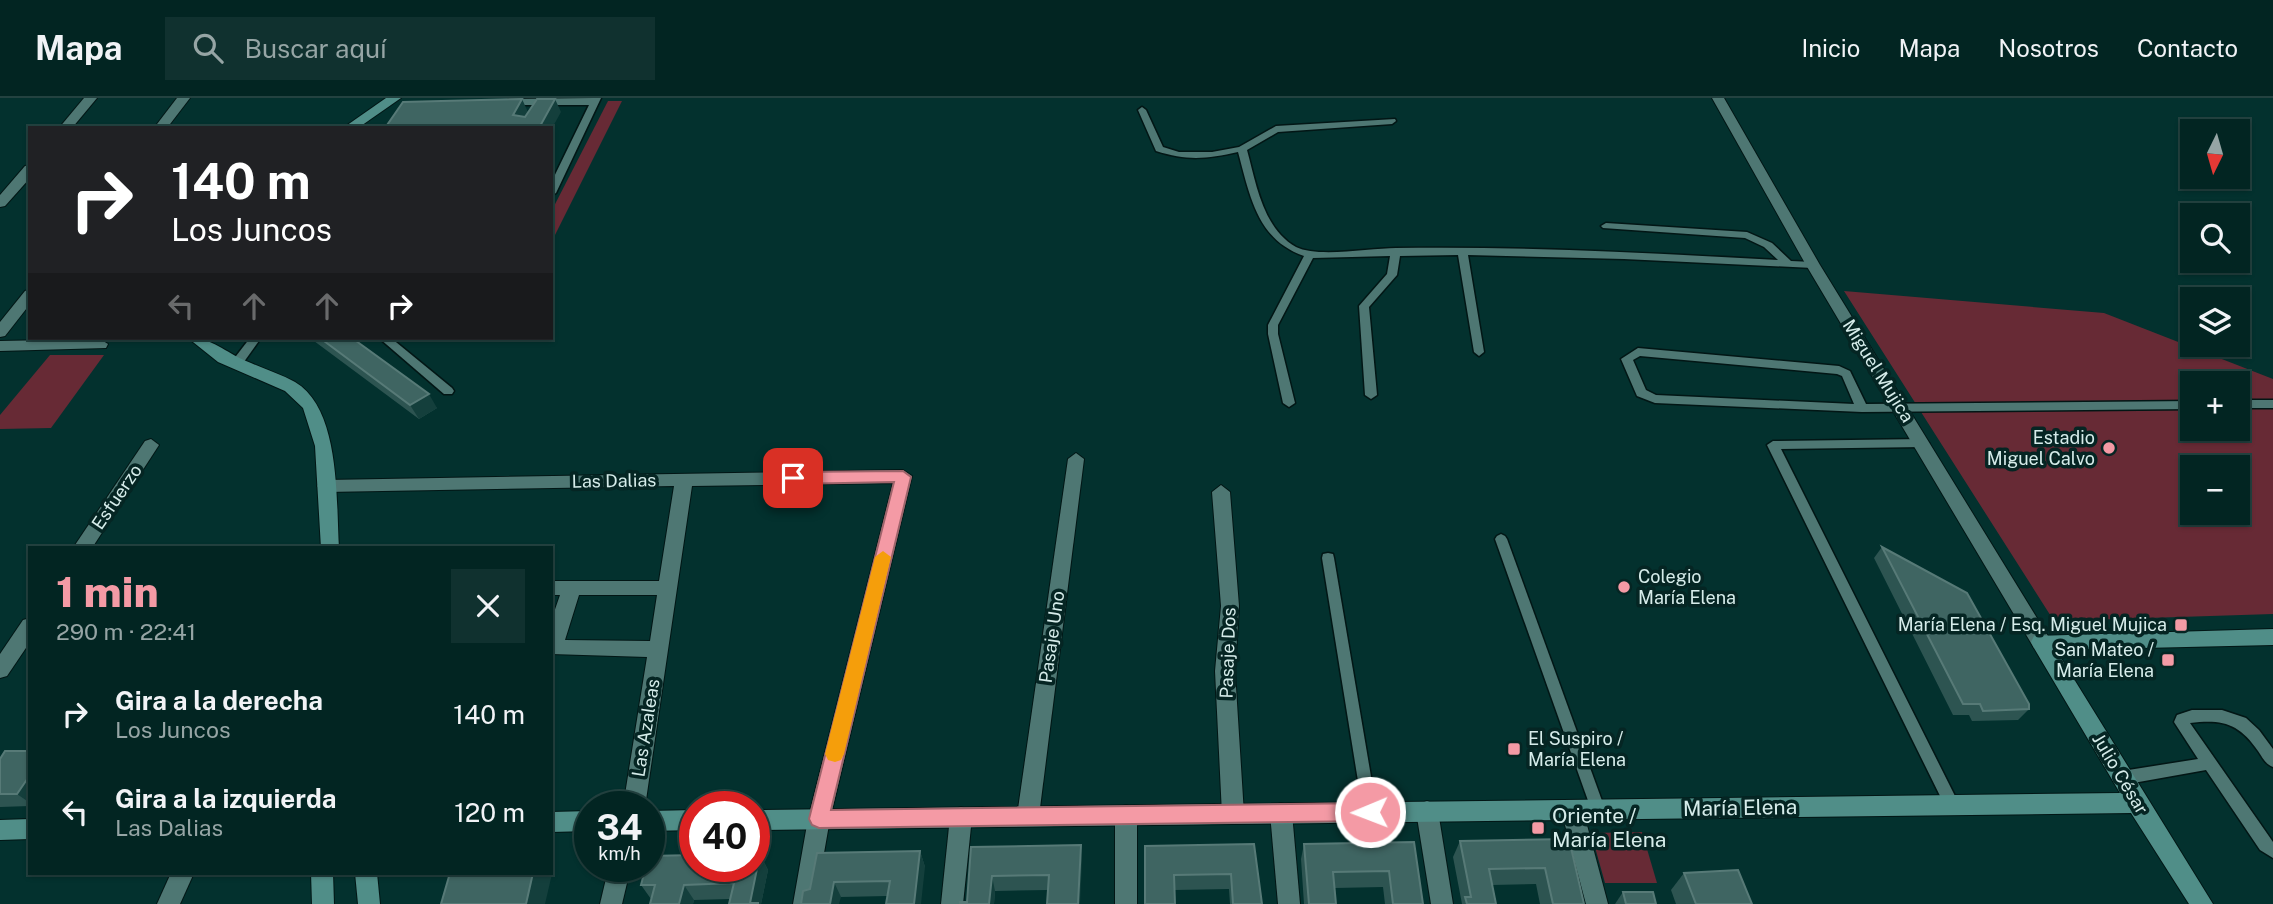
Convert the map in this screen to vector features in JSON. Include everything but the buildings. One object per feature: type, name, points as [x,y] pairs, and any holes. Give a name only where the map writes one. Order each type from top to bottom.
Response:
[{"type":"street","points":[[67,126],[92,98]]},
{"type":"street","points":[[162,126],[184,98]]},
{"type":"street","points":[[352,126],[395,98]]},
{"type":"street","name":"Miguel Mujica","points":[[1717,98],[1813,265],[2041,642]]},
{"type":"street","points":[[0,202],[28,171]]},
{"type":"street","points":[[0,331],[28,296]]},
{"type":"street","points":[[198,340],[213,352],[291,387],[310,405],[321,436],[330,546]]},
{"type":"street","points":[[0,346],[100,344]]},
{"type":"street","name":"Esfuerzo","points":[[83,546],[151,445]]},
{"type":"street","name":"Pasaje Uno","points":[[1028,816],[1076,459]]},
{"type":"street","name":"Las Dalias","points":[[326,486],[903,477],[819,819]]},
{"type":"street","name":"Las Azaleas","points":[[636,791],[684,480]]},
{"type":"street","name":"Pasaje Dos","points":[[1222,492],[1230,606],[1225,671],[1233,814]]},
{"type":"street","points":[[553,588],[667,588]]},
{"type":"street","points":[[572,588],[555,638],[558,648],[658,649]]},
{"type":"street","points":[[0,670],[28,629]]},
{"type":"street","points":[[2041,642],[2273,637]]},
{"type":"street","name":"Julio César","points":[[2041,642],[2137,803],[2202,904]]},
{"type":"street","name":"María Elena","points":[[770,820],[2137,803]]},
{"type":"street","points":[[1572,810],[1597,904]]},
{"type":"street","points":[[1427,811],[1442,904]]},
{"type":"street","points":[[1281,813],[1289,904]]},
{"type":"street","points":[[1126,815],[1126,904]]},
{"type":"street","points":[[952,904],[961,817]]},
{"type":"street","points":[[804,904],[819,819]]},
{"type":"street","points":[[553,822],[574,821]]},
{"type":"street","points":[[0,830],[28,829]]},
{"type":"street","points":[[168,904],[182,875]]},
{"type":"street","points":[[322,875],[323,904]]},
{"type":"street","points":[[366,875],[369,904]]},
{"type":"street","points":[[611,904],[616,882]]},
{"type":"lane","points":[[503,102],[538,106],[597,100]]},
{"type":"lane","points":[[553,186],[597,100]]},
{"type":"lane","points":[[1142,110],[1159,149],[1178,155],[1212,155],[1242,149],[1276,130],[1392,121]]},
{"type":"lane","points":[[1242,149],[1258,204],[1277,239],[1287,248],[1310,255],[1396,251],[1813,265]]},
{"type":"lane","points":[[1606,226],[1747,235],[1768,245],[1789,264]]},
{"type":"lane","points":[[1371,395],[1364,306],[1392,275],[1396,251]]},
{"type":"lane","points":[[1463,253],[1479,352]]},
{"type":"lane","points":[[1289,403],[1273,324],[1310,255]]},
{"type":"lane","points":[[237,363],[254,340]]},
{"type":"lane","points":[[386,340],[448,391]]},
{"type":"lane","points":[[1862,408],[1846,374],[1839,370],[1638,352],[1627,359],[1641,393],[1655,399],[1862,408],[1901,409],[2180,405]]},
{"type":"lane","points":[[2250,404],[2273,404]]},
{"type":"lane","points":[[1923,443],[1773,445],[1952,805]]},
{"type":"lane","points":[[1501,539],[1598,809]]},
{"type":"lane","points":[[1328,558],[1370,812]]},
{"type":"lane","points":[[2273,761],[2247,725],[2230,715],[2185,717],[2181,722],[2265,845],[2273,851]]},
{"type":"lane","points":[[2122,778],[2210,763]]},
{"type":"shaded area","points":[[608,101],[622,101],[554,237],[553,208]]},
{"type":"shaded area","name":"Estadio Miguel Calvo","points":[[1844,291],[2104,313],[2180,343],[2180,357],[2217,357],[2273,379],[2273,614],[2054,621]]},
{"type":"shaded area","points":[[50,355],[104,355],[51,428],[0,429],[0,415]]},
{"type":"shaded area","points":[[1642,832],[1657,883],[1605,883],[1591,833]]},
{"type":"slow traffic","points":[[835,754],[883,557]]},
{"type":"place","name":"Estadio Miguel Calvo","points":[[2109,448]]},
{"type":"place","name":"Colegio María Elena","points":[[1624,587]]},
{"type":"place","name":"María Elena / Esq. Miguel Mujica","points":[[2181,625]]},
{"type":"place","name":"San Mateo / María Elena","points":[[2168,660]]},
{"type":"place","name":"El Suspiro / María Elena","points":[[1514,749]]},
{"type":"place","name":"Oriente / María Elena","points":[[1538,828]]},
{"type":"route","points":[[793,478],[903,477],[819,819],[1370,812]]}]
